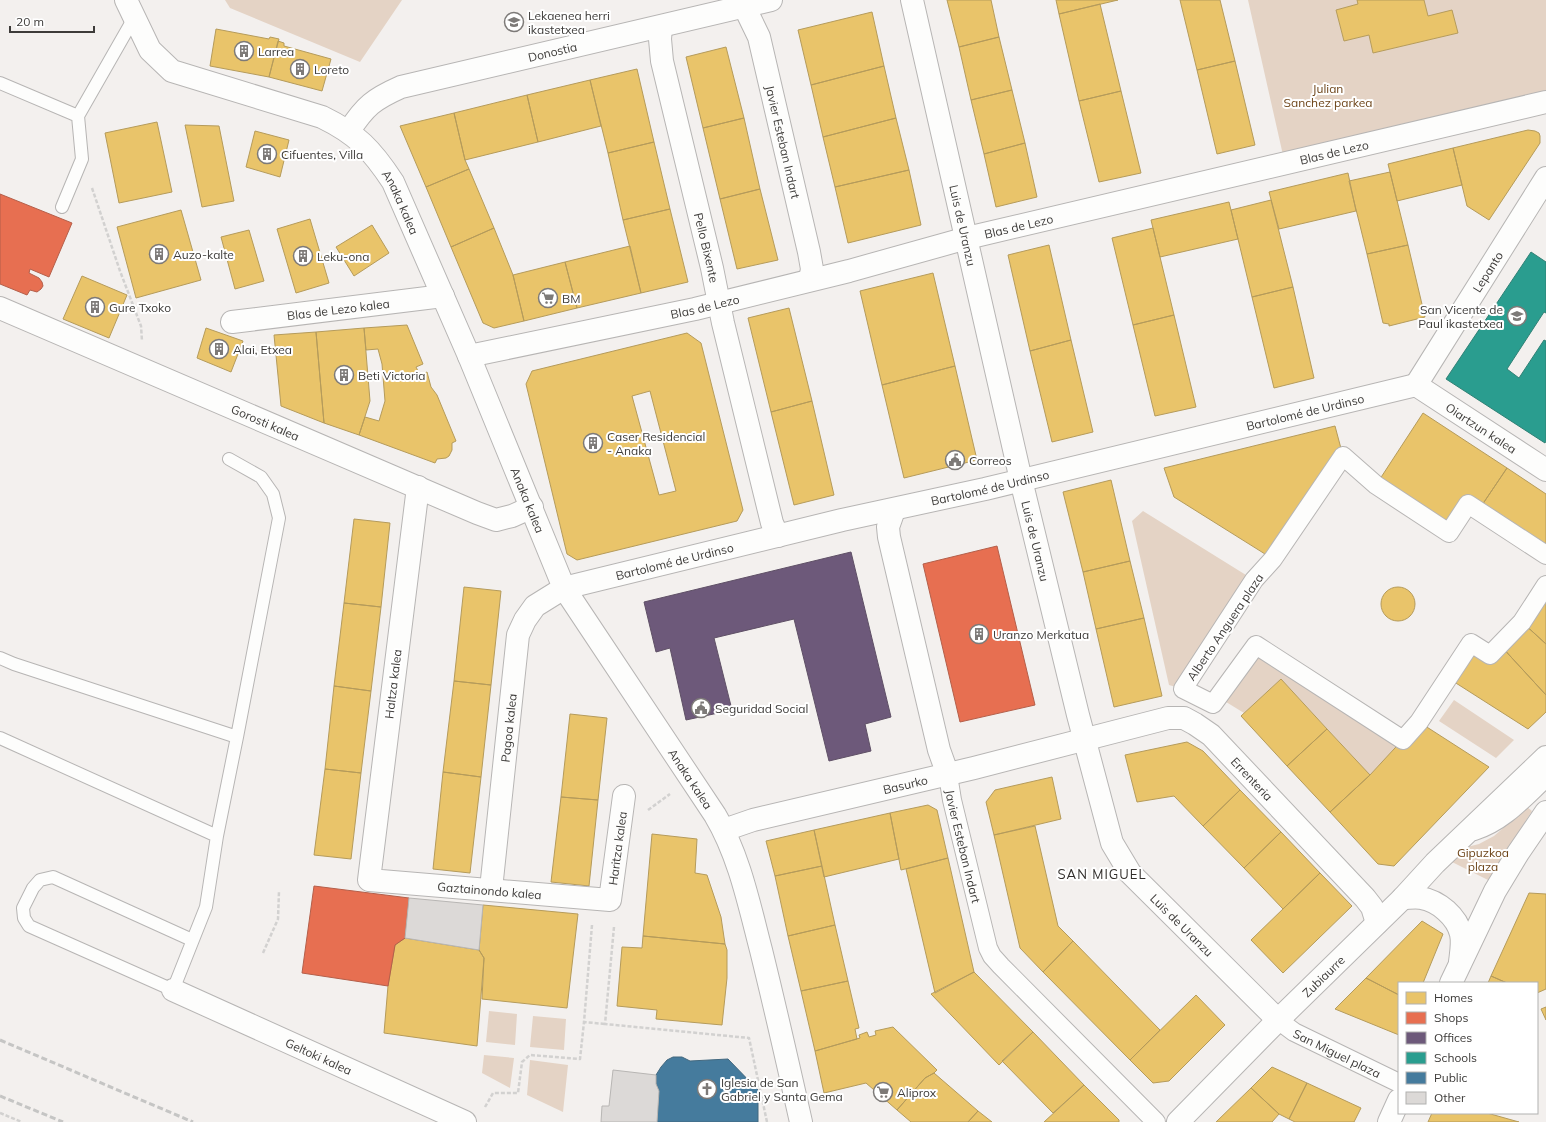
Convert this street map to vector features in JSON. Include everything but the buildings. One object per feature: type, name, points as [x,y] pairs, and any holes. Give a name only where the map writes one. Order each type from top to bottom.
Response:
[{"type":"street","name":"Donostia","points":[[349,131],[360,114],[374,101],[401,87],[771,0]]},
{"type":"street","name":"Luis de Uranzu","points":[[912,0],[1021,480],[1078,714],[1112,843],[1127,868],[1278,1020]]},
{"type":"street","name":"Javier Esteban Indart","points":[[744,6],[759,37],[809,252],[812,269],[810,280]]},
{"type":"street","name":"Anaka kalea","points":[[130,9],[150,50],[172,71],[322,117],[349,131],[361,141],[378,160],[393,182],[469,356],[564,588],[724,830],[732,847],[754,923],[781,1034],[800,1122]]},
{"type":"street","name":"Pello Bixente","points":[[660,27],[662,61],[723,323],[772,523],[778,536]]},
{"type":"street","name":"Blas de Lezo","points":[[469,356],[719,303],[967,238],[1546,102]]},
{"type":"street","name":"Lepanto","points":[[1416,385],[1546,178]]},
{"type":"street","name":"Blas de Lezo kalea","points":[[232,322],[443,296]]},
{"type":"street","name":"Gorosti kalea","points":[[0,308],[143,368],[476,513],[496,520],[512,516],[532,507]]},
{"type":"street","name":"Oiartzun kalea","points":[[1416,385],[1546,470]]},
{"type":"street","name":"Bartolomé de Urdinso","points":[[564,588],[842,520],[894,510],[1416,385]]},
{"type":"street","name":"Alberto Anguera plaza","points":[[1546,555],[1468,504],[1448,533],[1376,485],[1343,456],[1273,559],[1254,580],[1183,689],[1213,704],[1256,645],[1403,740],[1419,722],[1471,643],[1490,655],[1522,622],[1546,585]]},
{"type":"street","name":"Haltza kalea","points":[[369,880],[418,487]]},
{"type":"street","name":"Javier Esteban Indart","points":[[894,510],[888,527],[889,537],[939,750],[948,775],[952,800],[986,940],[992,956],[1000,966],[1156,1122]]},
{"type":"street","name":"Pagoa kalea","points":[[491,889],[518,635],[525,620],[535,606],[564,588]]},
{"type":"street","name":"Errenteria","points":[[1086,740],[1168,718],[1184,718],[1195,724],[1211,735],[1359,893],[1372,908],[1377,923]]},
{"type":"street","name":"Basurko","points":[[724,830],[753,820],[948,775],[1086,740]]},
{"type":"street","name":"Zubiaurre","points":[[1178,1122],[1278,1020],[1403,898],[1435,864],[1546,757]]},
{"type":"street","points":[[1470,830],[1484,826],[1495,820],[1546,775]]},
{"type":"street","name":"Haritza kalea","points":[[610,900],[624,796]]},
{"type":"street","points":[[1451,982],[1495,891],[1518,853],[1546,812]]},
{"type":"street","name":"Gaztainondo kalea","points":[[369,880],[610,900]]},
{"type":"street","points":[[1403,898],[1421,898],[1433,902],[1443,908],[1454,919],[1461,934],[1462,947],[1460,962]]},
{"type":"street","name":"Geltoki kalea","points":[[173,990],[465,1122]]},
{"type":"street","name":"San Miguel plaza","points":[[1278,1020],[1294,1032],[1398,1083]]},
{"type":"street","points":[[1389,1122],[1398,1102]]},
{"type":"lane","points":[[62,207],[82,159],[78,116],[130,9]]},
{"type":"lane","points":[[0,83],[78,116]]},
{"type":"lane","points":[[192,940],[53,877],[40,880],[33,888],[22,908],[24,918],[29,926],[173,990],[206,907],[217,836],[278,518],[274,494],[261,477],[229,459]]},
{"type":"lane","points":[[0,658],[14,664],[237,737]]},
{"type":"lane","points":[[0,738],[217,836]]},
{"type":"path","points":[[82,159],[120,271],[141,326],[143,368]]},
{"type":"path","points":[[263,953],[278,920],[279,891]]},
{"type":"path","points":[[483,1111],[492,1093],[518,1092],[522,1062],[530,1055],[580,1059],[592,924]]},
{"type":"path","points":[[605,1024],[614,926]]},
{"type":"path","points":[[584,1022],[749,1038],[767,1122]]},
{"type":"path","points":[[0,1113],[22,1122]]},
{"type":"green space","points":[[225,0],[402,0],[360,62],[230,8]]},
{"type":"green space","name":"Julian Sanchez parkea","points":[[1248,0],[1357,0],[1358,4],[1336,10],[1344,41],[1369,35],[1373,53],[1458,33],[1428,16],[1424,0],[1546,0],[1546,102],[1285,164]]},
{"type":"green space","points":[[1143,511],[1254,580],[1183,689],[1169,685],[1132,521]]},
{"type":"green space","points":[[1256,645],[1403,740],[1370,775],[1281,679],[1244,713],[1218,697]]},
{"type":"green space","points":[[1454,700],[1514,740],[1496,758],[1439,721]]},
{"type":"green space","name":"Gipuzkoa plaza","points":[[1527,807],[1532,811],[1488,880],[1452,862],[1467,847],[1479,844],[1494,836]]},
{"type":"green space","points":[[489,1011],[517,1014],[515,1045],[486,1042]]},
{"type":"green space","points":[[533,1016],[566,1019],[564,1050],[530,1047]]},
{"type":"green space","points":[[484,1055],[514,1058],[510,1088],[482,1073]]},
{"type":"green space","points":[[530,1060],[568,1065],[563,1112],[527,1095]]},
{"type":"railway","points":[[0,1040],[193,1122]]},
{"type":"railway","points":[[0,1096],[63,1122]]},
{"type":"place","name":"Lekaenea herri ikastetxea","points":[[514,22]]},
{"type":"place","name":"Larrea","points":[[244,51]]},
{"type":"place","name":"Loreto","points":[[300,69]]},
{"type":"place","name":"Cifuentes, Villa","points":[[267,154]]},
{"type":"place","name":"Auzo-kalte","points":[[159,254]]},
{"type":"place","name":"Leku-ona","points":[[303,256]]},
{"type":"place","name":"BM","points":[[548,298]]},
{"type":"place","name":"Gure Txoko","points":[[95,307]]},
{"type":"place","name":"San Vicente de Paul ikastetxea","points":[[1517,316]]},
{"type":"place","name":"Alai, Etxea","points":[[219,349]]},
{"type":"place","name":"Beti Victoria","points":[[344,375]]},
{"type":"place","name":"Caser Residencial - Anaka","points":[[593,443]]},
{"type":"place","name":"Correos","points":[[955,460]]},
{"type":"place","name":"Uranzo Merkatua","points":[[979,634]]},
{"type":"place","name":"Seguridad Social","points":[[701,708]]},
{"type":"place","name":"Iglesia de San Gabriel y Santa Gema","points":[[707,1089]]},
{"type":"place","name":"Aliprox","points":[[883,1092]]},
{"type":"district","name":"SAN MIGUEL","points":[[1102,874]]}]
